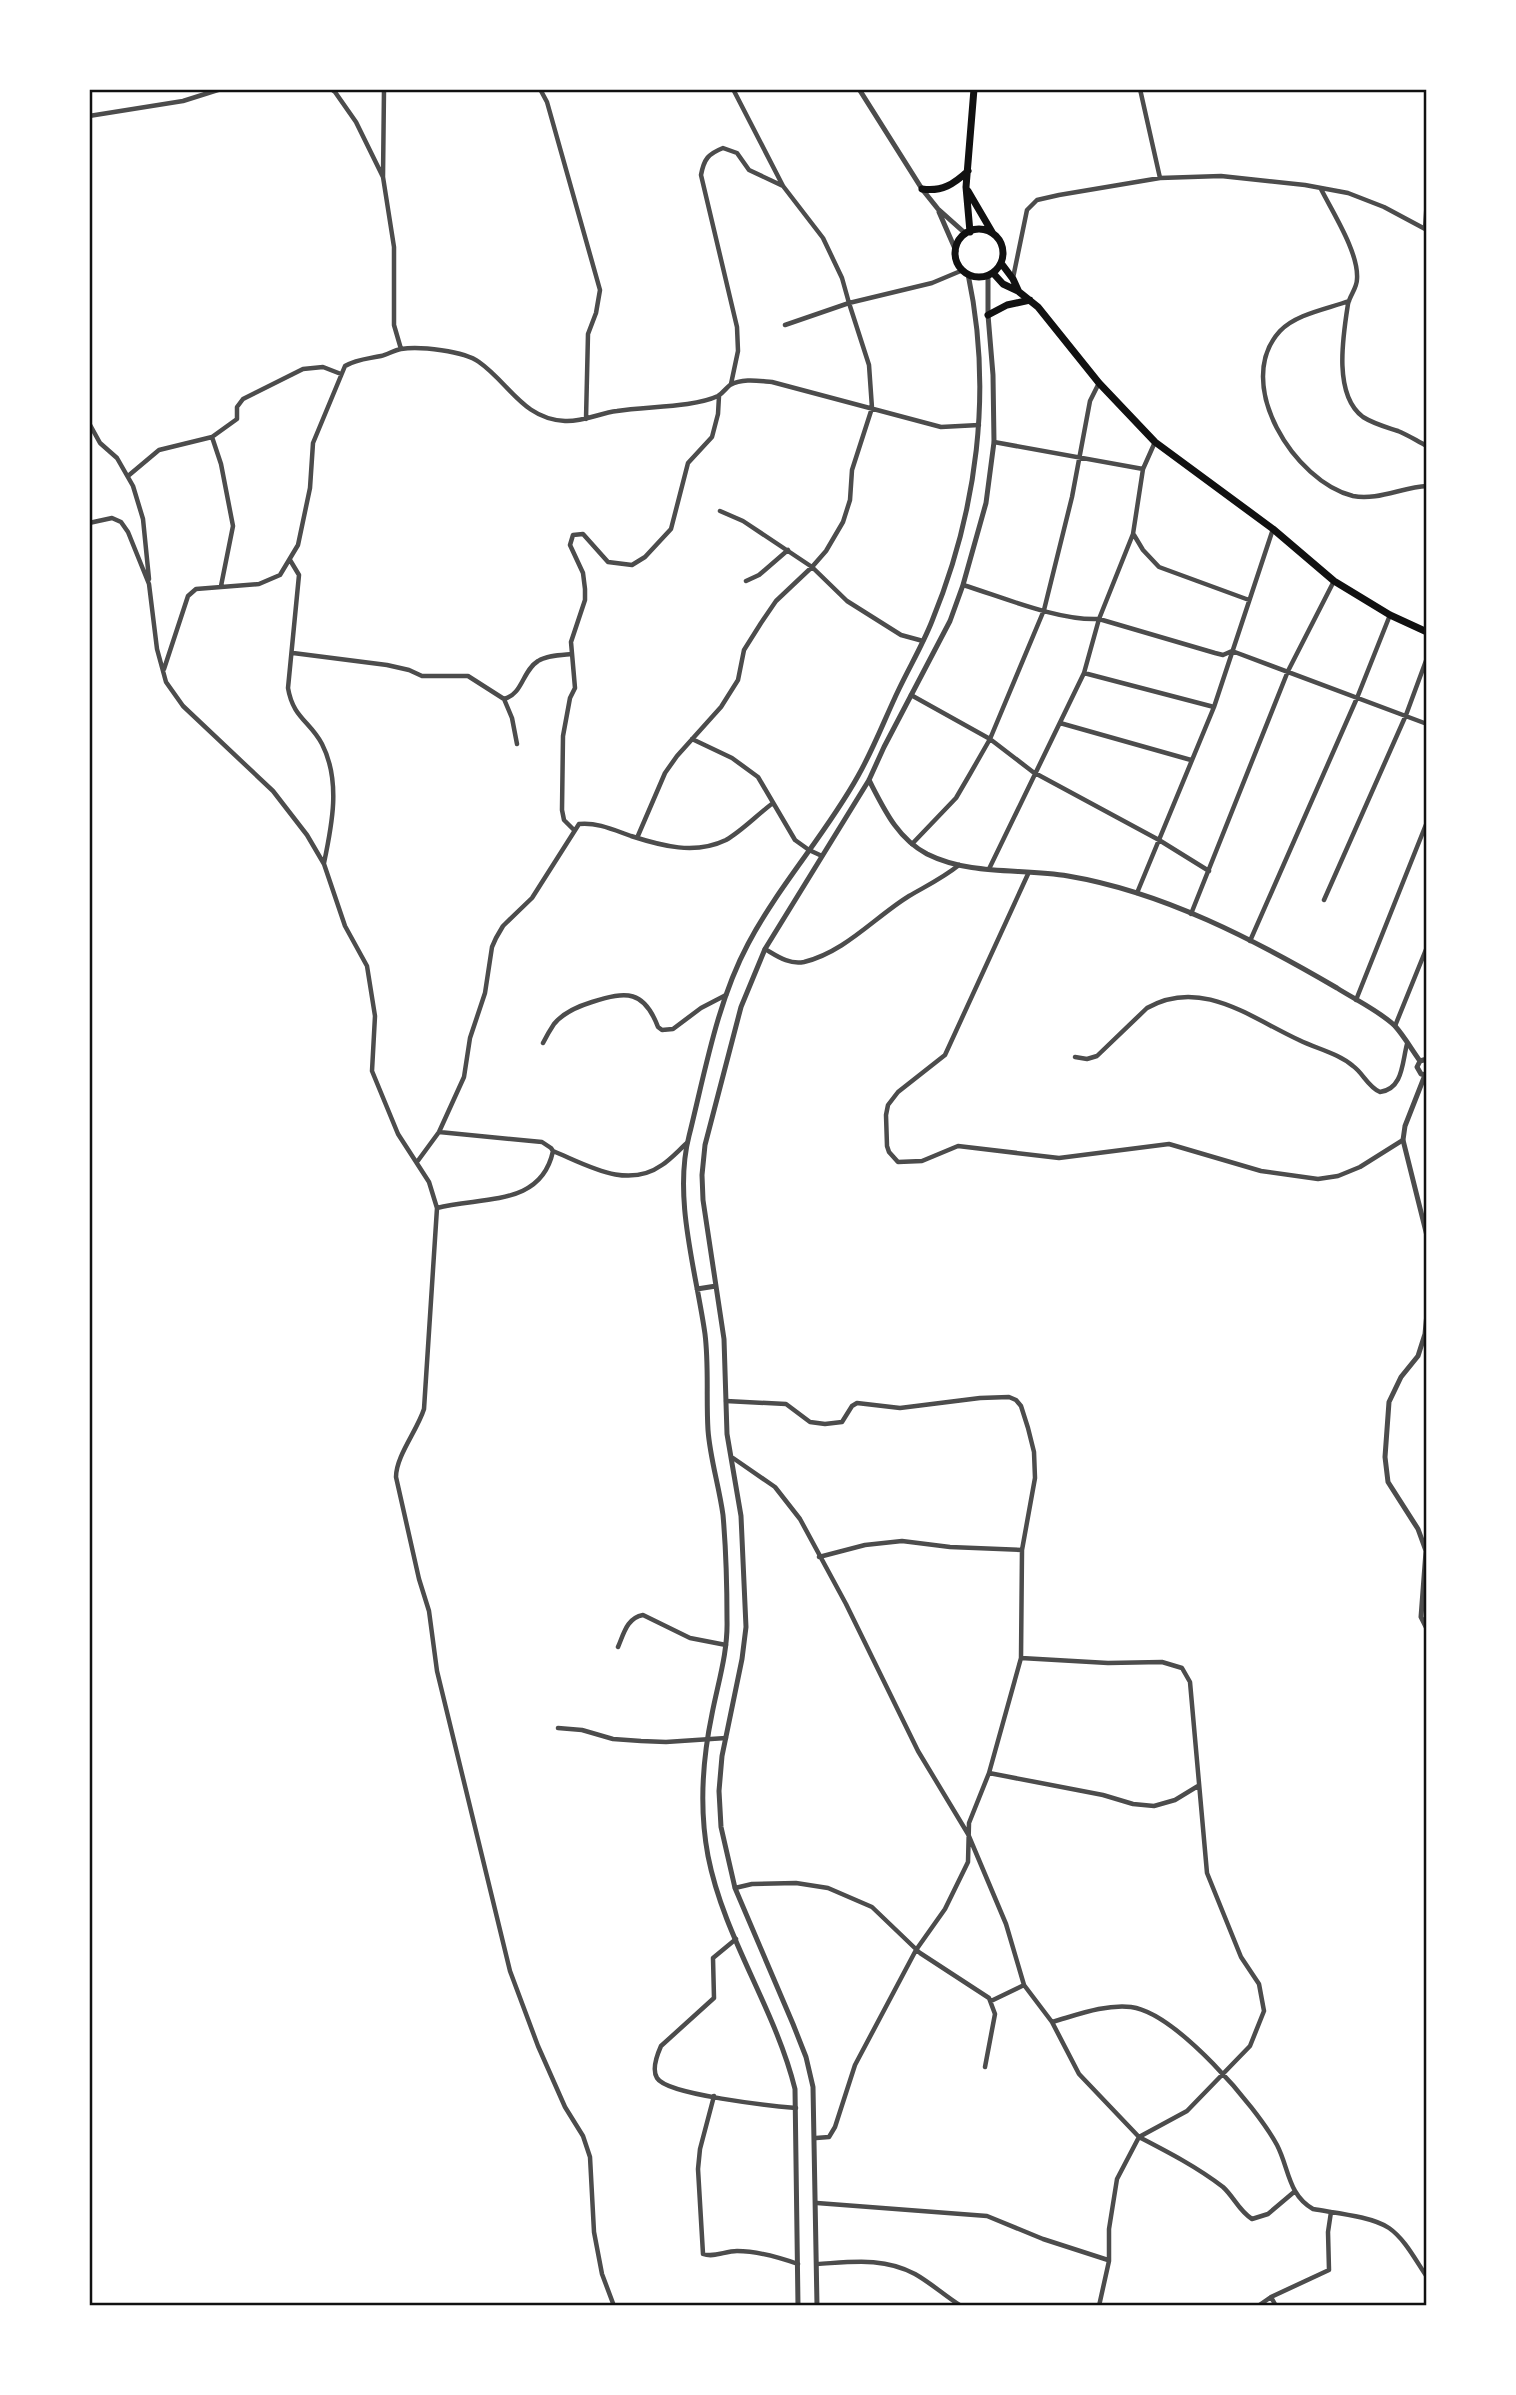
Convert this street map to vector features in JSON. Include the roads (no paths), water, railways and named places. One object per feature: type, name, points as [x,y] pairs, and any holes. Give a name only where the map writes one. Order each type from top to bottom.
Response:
[{"type":"highway","points":[[966,187],[1002,246],[1001,263],[991,274],[982,277],[965,272],[958,265],[956,251],[968,233],[966,187],[974,89]]},
{"type":"highway","points":[[922,189],[934,191],[946,187],[968,170]]},
{"type":"highway","points":[[968,233],[985,230],[992,233]]},
{"type":"highway","points":[[1001,263],[1013,278],[1018,290]]},
{"type":"highway","points":[[991,274],[1030,300],[1100,383],[1155,442],[1273,529],[1334,581],[1390,615],[1427,632]]},
{"type":"highway","points":[[988,315],[1007,305],[1030,300]]},
{"type":"street","points":[[89,116],[183,102],[221,89]]},
{"type":"street","points":[[331,89],[356,122],[383,177]]},
{"type":"street","points":[[384,89],[383,177],[394,247],[394,325],[401,349]]},
{"type":"street","points":[[540,89],[547,102],[600,290],[596,313],[588,334],[586,419]]},
{"type":"street","points":[[637,838],[665,773],[721,707],[738,680],[744,650],[776,601],[826,551],[843,522],[850,500],[852,470],[872,408],[869,365],[842,278],[823,238],[783,186],[733,89]]},
{"type":"street","points":[[859,89],[922,189],[938,209],[968,233]]},
{"type":"street","points":[[1140,89],[1160,178]]},
{"type":"street","points":[[731,385],[738,351],[737,327],[701,175],[703,164],[709,154],[723,148],[737,153],[749,170],[783,186]]},
{"type":"street","points":[[1013,278],[1027,210],[1031,203],[1037,200],[1059,195],[1160,178],[1220,176],[1349,192],[1426,230],[1427,199]]},
{"type":"street","points":[[1321,188],[1350,247],[1356,267],[1357,279],[1349,301],[1342,364],[1349,399],[1355,410],[1365,418],[1427,446]]},
{"type":"street","points":[[938,209],[956,251]]},
{"type":"street","points":[[785,325],[849,303],[932,283],[965,272],[979,340],[981,388],[979,425],[965,524],[934,616],[857,778],[747,945],[727,995],[687,1143],[683,1174],[705,1340],[708,1435],[723,1517],[728,1626],[707,1737],[701,1791],[703,1828],[717,1891],[788,2060],[795,2089],[798,2306]]},
{"type":"street","points":[[817,2306],[813,2087],[806,2057],[735,1888],[721,1827],[719,1791],[726,1738],[743,1659],[746,1627],[741,1516],[727,1434],[724,1339],[703,1200],[702,1175],[705,1145],[741,1007],[765,949],[869,780],[950,621],[963,585],[986,503],[994,442],[993,375],[988,315],[991,274]]},
{"type":"street","points":[[1349,301],[1300,317],[1282,329],[1271,344],[1263,370],[1263,389],[1268,409],[1284,443],[1336,491],[1356,497],[1377,496],[1409,487],[1427,486]]},
{"type":"street","points":[[164,669],[187,596],[196,589],[259,584],[280,575],[298,545],[310,488],[313,443],[345,366],[356,359],[382,356],[401,349],[453,351],[477,360],[499,379],[522,405],[545,417],[565,421],[586,419],[614,411],[684,404],[719,395],[731,385],[747,380],[772,382],[941,427],[979,425]]},
{"type":"street","points":[[128,476],[159,450],[212,437],[237,419],[237,407],[243,399],[303,369],[323,367],[341,374]]},
{"type":"street","points":[[912,844],[956,798],[990,739],[1044,610],[1072,497],[1090,401],[1100,383]]},
{"type":"street","points":[[575,830],[564,820],[561,796],[563,736],[570,698],[575,688],[571,642],[585,600],[585,589],[583,573],[572,551],[570,540],[573,536],[583,534],[608,562],[616,565],[632,565],[645,557],[671,529],[688,463],[712,437],[719,414],[719,395]]},
{"type":"street","points":[[89,423],[100,443],[117,458],[128,476],[143,519],[157,649],[166,682],[183,706],[273,791],[307,835],[324,864],[345,926],[366,966],[375,1016],[372,1071],[398,1134],[429,1182],[434,1196],[437,1208],[424,1409],[418,1427],[396,1465],[396,1477],[429,1611],[437,1671],[510,1971],[538,2046],[565,2107],[583,2136],[590,2157],[594,2232],[602,2274],[614,2306]]},
{"type":"street","points":[[212,437],[221,464],[233,526],[221,586]]},
{"type":"street","points":[[994,442],[1143,470]]},
{"type":"street","points":[[989,869],[1033,772],[1084,673],[1099,619],[1133,534],[1143,470],[1155,442]]},
{"type":"street","points":[[720,511],[743,521],[812,567],[847,601],[901,635],[923,641]]},
{"type":"street","points":[[89,523],[112,518],[121,522],[128,532],[149,584]]},
{"type":"street","points":[[1137,893],[1214,708],[1273,529]]},
{"type":"street","points":[[1133,534],[1159,567],[1249,600]]},
{"type":"street","points":[[746,582],[759,575],[788,550]]},
{"type":"street","points":[[289,560],[299,575],[288,688],[294,709],[322,743],[332,775],[333,809],[324,864]]},
{"type":"street","points":[[1190,914],[1288,671],[1334,581]]},
{"type":"street","points":[[963,585],[1044,610],[1099,619],[1223,655],[1232,651],[1427,724]]},
{"type":"street","points":[[1250,941],[1357,698],[1390,615]]},
{"type":"street","points":[[293,653],[387,665],[410,670],[422,676],[468,676],[503,699],[512,718],[517,744]]},
{"type":"street","points":[[503,699],[511,697],[518,690],[527,671],[537,662],[546,657],[572,654]]},
{"type":"street","points":[[1324,900],[1406,716],[1427,658]]},
{"type":"street","points":[[1084,673],[1214,708]]},
{"type":"street","points":[[911,695],[990,739],[1033,772],[1159,840],[1209,871]]},
{"type":"street","points":[[1060,723],[1191,760]]},
{"type":"street","points":[[692,739],[747,768],[765,787],[795,840],[822,856]]},
{"type":"street","points":[[869,780],[882,807],[901,835],[927,854],[959,865],[1066,876],[1137,893],[1190,914],[1297,964],[1395,1026],[1407,1044],[1423,1060],[1418,1065],[1418,1071],[1426,1075],[1405,1126],[1403,1140],[1427,1236]]},
{"type":"street","points":[[417,1162],[439,1132],[464,1077],[470,1038],[485,993],[492,947],[496,938],[503,926],[532,898],[579,824],[596,824],[671,848],[688,849],[728,839],[773,803]]},
{"type":"street","points":[[1356,1000],[1427,822]]},
{"type":"street","points":[[765,949],[788,962],[804,962],[829,951],[871,926],[909,896],[942,879],[959,865]]},
{"type":"street","points":[[1028,874],[945,1055],[898,1092],[888,1105],[887,1146],[894,1158],[906,1163],[922,1160],[958,1146],[1059,1158],[1169,1144],[1261,1171],[1318,1179],[1338,1176],[1360,1167],[1403,1140]]},
{"type":"street","points":[[772,906],[785,914]]},
{"type":"street","points":[[1395,1026],[1427,947]]},
{"type":"street","points":[[543,1043],[555,1023],[578,1007],[616,995],[634,997],[644,1003],[654,1014],[658,1027],[667,1030],[673,1029],[701,1007],[727,995]]},
{"type":"street","points":[[1075,1057],[1087,1059],[1097,1056],[1147,1008],[1182,996],[1225,1003],[1335,1055],[1355,1066],[1374,1090],[1380,1092],[1393,1089],[1398,1082],[1407,1044]]},
{"type":"street","points":[[439,1132],[505,1140],[533,1140],[545,1143],[552,1152],[599,1171],[636,1177],[660,1166],[687,1143]]},
{"type":"street","points":[[437,1208],[521,1194],[540,1180],[550,1163],[552,1152]]},
{"type":"street","points":[[698,1289],[716,1286]]},
{"type":"street","points":[[1427,1313],[1425,1334],[1418,1356],[1401,1377],[1389,1402],[1385,1457],[1388,1482],[1418,1529],[1426,1550],[1420,1617],[1427,1629]]},
{"type":"street","points":[[726,1401],[786,1404],[810,1422],[825,1424],[842,1422],[857,1403],[901,1408],[1009,1397],[1016,1399],[1021,1406],[1034,1452],[1035,1478],[1022,1550],[1021,1658],[989,1773],[975,1804],[968,1834],[968,1862],[945,1909],[916,1950],[855,2065],[835,2127],[829,2137],[816,2138]]},
{"type":"street","points":[[733,1458],[775,1487],[800,1519],[846,1604],[918,1751],[968,1834],[1006,1924],[1024,1985],[1052,2022],[1079,2074],[1139,2137],[1182,2159],[1225,2189],[1245,2214],[1252,2218],[1268,2214],[1294,2192]]},
{"type":"street","points":[[819,1557],[864,1545],[902,1541],[950,1547],[1022,1550]]},
{"type":"street","points":[[618,1647],[630,1621],[635,1616],[643,1615],[691,1638],[726,1645]]},
{"type":"street","points":[[1021,1658],[1108,1663],[1162,1662],[1182,1668],[1190,1682],[1206,1873],[1241,1957],[1259,1984],[1264,2011],[1250,2046],[1187,2111],[1139,2137],[1117,2179],[1100,2306]]},
{"type":"street","points":[[558,1728],[582,1730],[613,1739],[632,1741],[726,1738]]},
{"type":"street","points":[[989,1773],[1103,1795],[1133,1804],[1154,1806],[1175,1800],[1198,1786]]},
{"type":"street","points":[[735,1888],[752,1884],[796,1883],[828,1888],[872,1907],[916,1950],[984,1993],[991,2001],[995,2014],[985,2067]]},
{"type":"street","points":[[737,1938],[713,1958],[715,1993],[711,2003],[683,2024],[670,2040],[661,2046],[657,2055],[658,2080],[669,2087],[796,2108]]},
{"type":"street","points":[[991,2001],[1024,1985]]},
{"type":"street","points":[[1052,2022],[1091,2011],[1120,2007],[1134,2008],[1161,2019],[1223,2072],[1251,2106],[1273,2140],[1294,2192],[1306,2205],[1377,2222],[1390,2229],[1402,2240],[1427,2277]]},
{"type":"street","points":[[714,2096],[700,2149],[698,2169],[703,2254],[735,2251],[774,2256],[799,2264]]},
{"type":"street","points":[[817,2203],[987,2216],[1044,2239],[1108,2260]]},
{"type":"street","points":[[1258,2306],[1271,2297],[1329,2270],[1328,2232],[1331,2213]]},
{"type":"street","points":[[817,2264],[867,2260],[886,2263],[916,2274],[961,2306]]},
{"type":"street","points":[[1271,2297],[1276,2306]]}]
